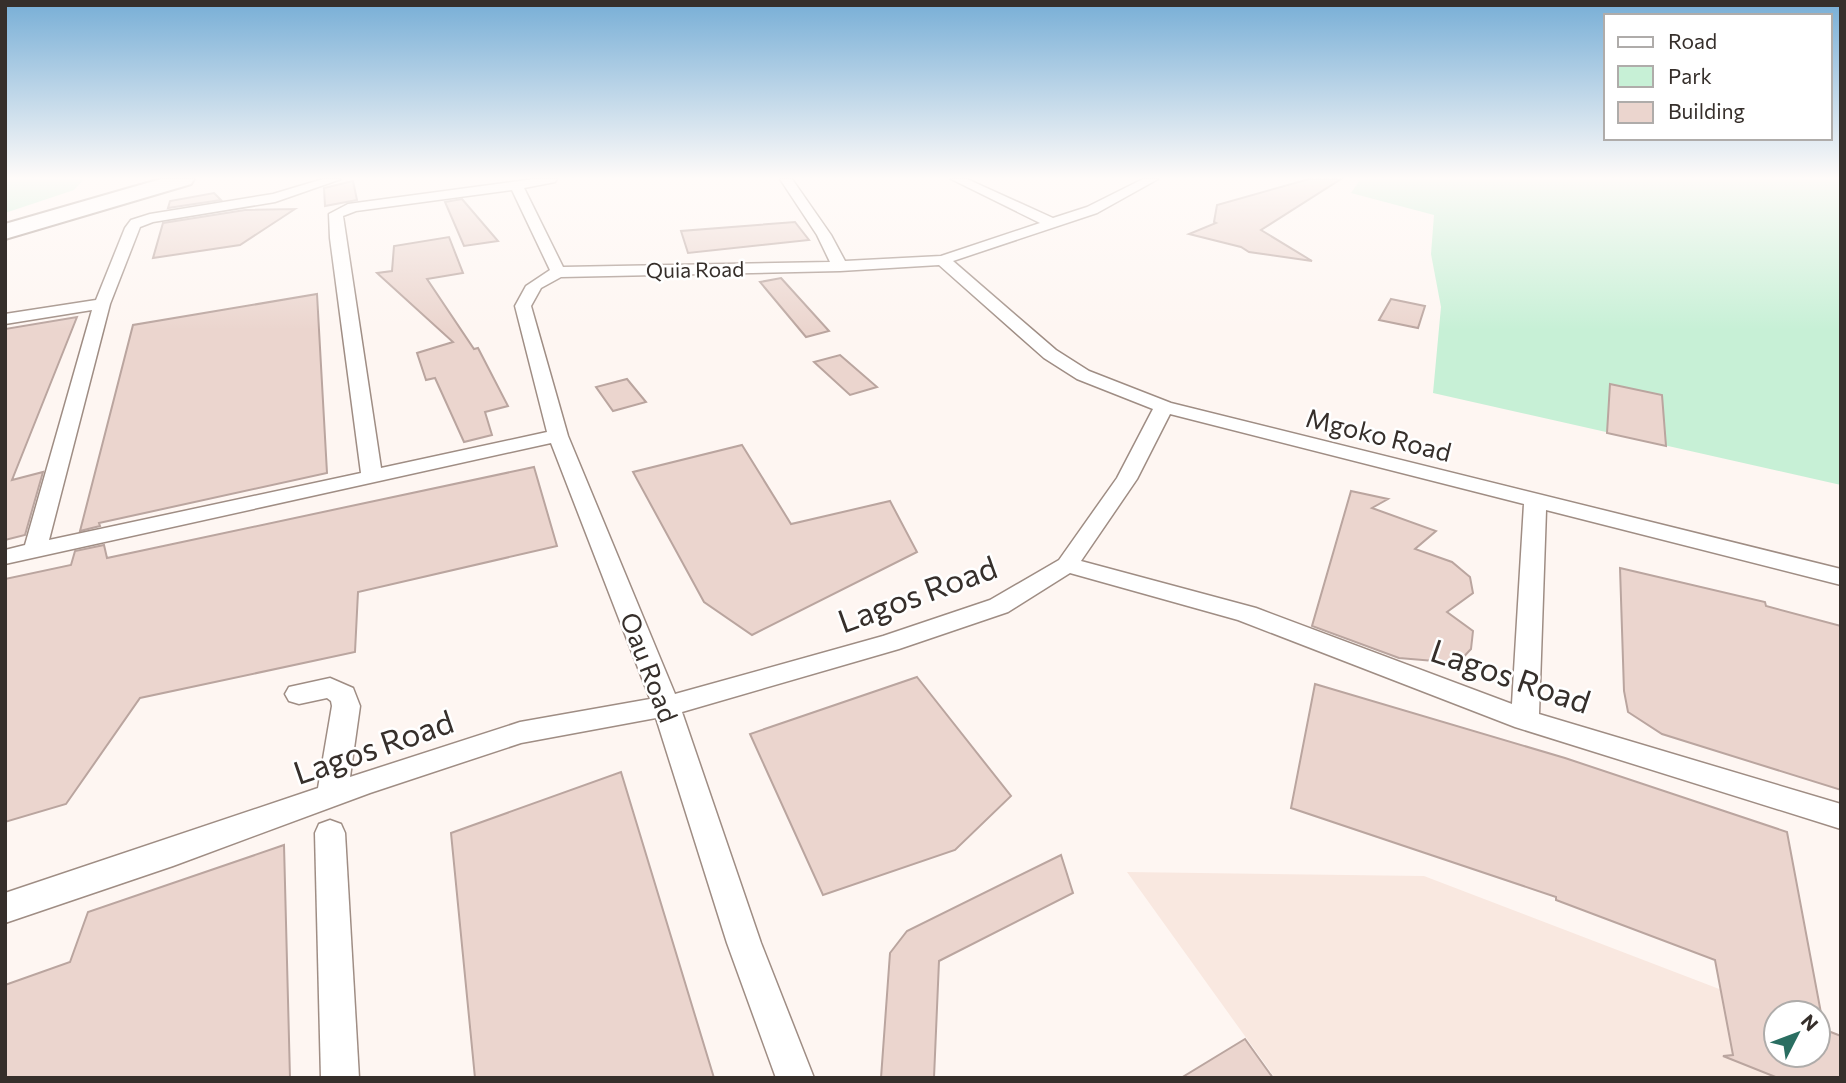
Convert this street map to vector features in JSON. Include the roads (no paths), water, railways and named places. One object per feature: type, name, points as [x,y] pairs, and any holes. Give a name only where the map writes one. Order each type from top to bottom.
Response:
[{"type":"street","points":[[35,550],[102,304],[117,271],[130,230]]},
{"type":"street","points":[[337,230],[372,477]]},
{"type":"street","points":[[538,230],[558,272]]},
{"type":"street","points":[[820,230],[840,266]]},
{"type":"street","name":"Quia Road","points":[[558,272],[840,266],[943,260],[1034,230]]},
{"type":"street","name":"Mgoko Road","points":[[943,260],[1049,354],[1083,376],[1164,407],[1841,578]]},
{"type":"street","name":"Oau Road","points":[[558,272],[538,281],[527,293],[523,306],[558,436],[666,706],[744,943],[795,1078]]},
{"type":"street","points":[[5,319],[102,304]]},
{"type":"street","points":[[1067,565],[1127,479],[1164,407]]},
{"type":"street","points":[[5,557],[558,436]]},
{"type":"street","points":[[1525,720],[1535,501]]},
{"type":"street","name":"Lagos Road","points":[[5,908],[520,733],[666,706],[890,643],[999,607],[1067,565],[1247,614],[1525,720],[1841,817]]},
{"type":"street","points":[[299,694],[330,688],[343,695],[346,706],[332,795]]},
{"type":"street","points":[[330,833],[340,1078]]}]
